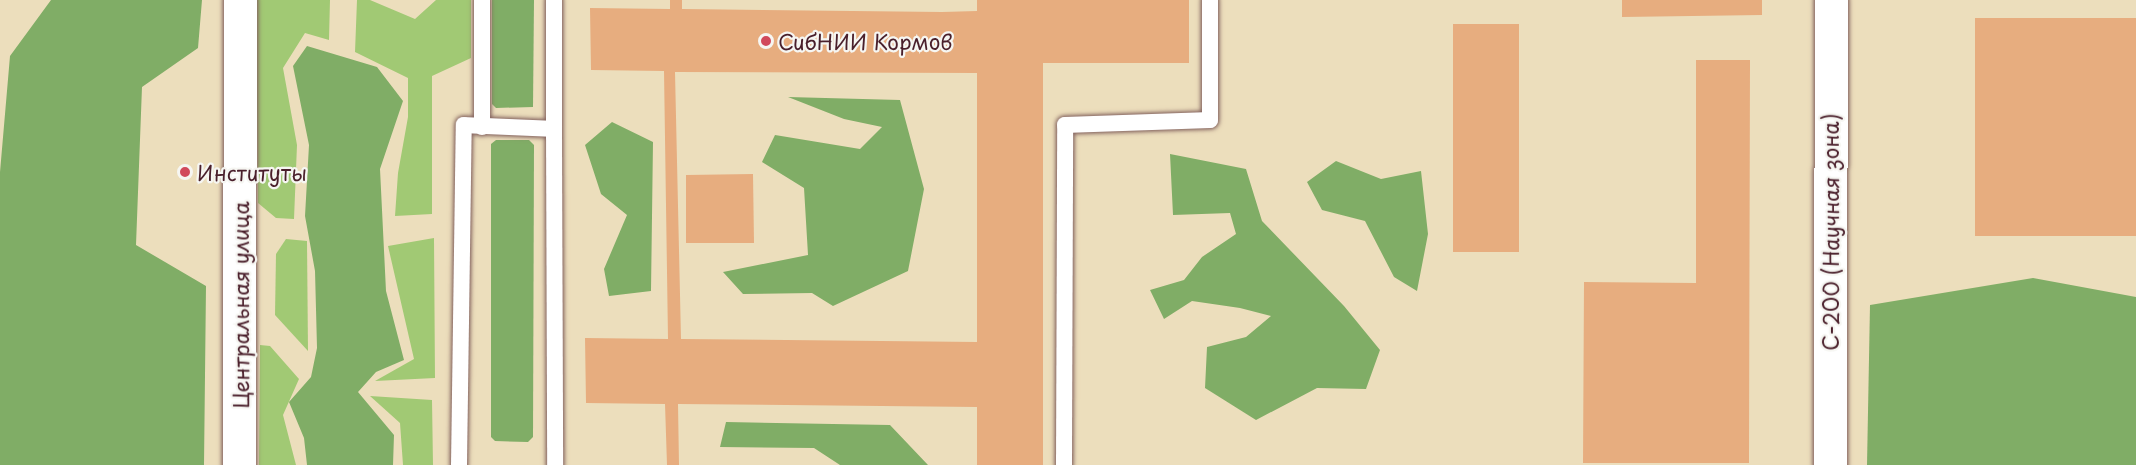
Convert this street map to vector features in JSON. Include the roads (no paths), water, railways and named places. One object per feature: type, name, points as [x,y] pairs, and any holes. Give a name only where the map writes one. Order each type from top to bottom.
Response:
[{"type":"main road","name":"Центральная улица","points":[[239,465],[240,0]]},
{"type":"main road","name":"С-200 (Научная зона)","points":[[1830,465],[1831,0]]},
{"type":"lane","points":[[482,0],[482,128]]},
{"type":"lane","points":[[554,0],[555,465]]},
{"type":"lane","points":[[1064,465],[1065,125],[1210,120],[1210,0]]},
{"type":"lane","points":[[459,465],[464,125],[482,128],[554,129]]},
{"type":"place","name":"СибНИИ Кормов","points":[[766,41]]},
{"type":"place","name":"Институты","points":[[185,172]]}]
